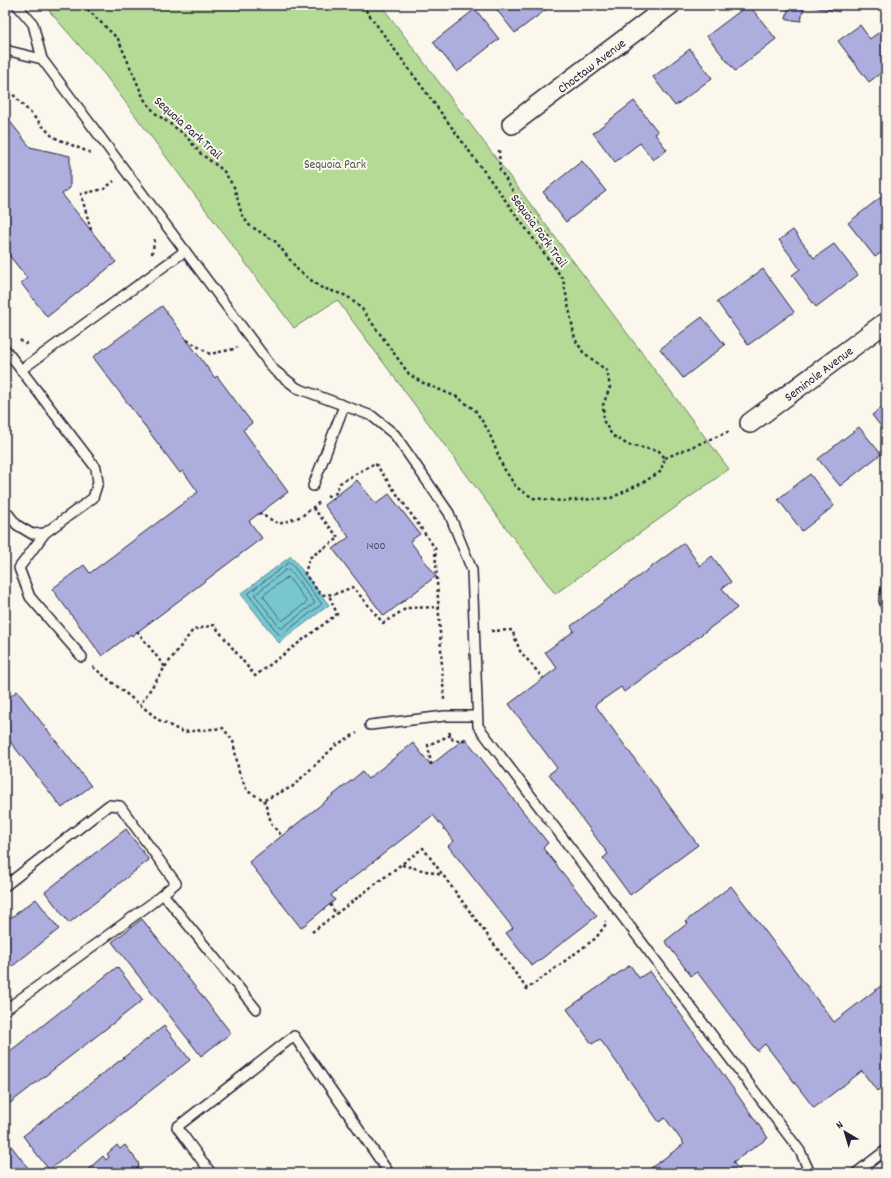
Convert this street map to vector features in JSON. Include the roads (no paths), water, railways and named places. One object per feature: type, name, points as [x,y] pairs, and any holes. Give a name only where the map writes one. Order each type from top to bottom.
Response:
[{"type":"street","name":"Choctaw Avenue","points":[[512,124],[670,5]]},
{"type":"street","name":"Seminole Avenue","points":[[750,424],[886,322]]},
{"type":"lane","points":[[18,5],[33,24],[42,59],[274,370],[297,388],[372,416],[395,435],[449,513],[472,570],[478,726],[800,1151],[810,1173]]},
{"type":"lane","points":[[5,48],[9,52],[42,59]]},
{"type":"lane","points":[[21,370],[185,251]]},
{"type":"lane","points":[[5,349],[96,468],[98,482],[94,498],[45,533],[19,568],[30,597],[82,658]]},
{"type":"lane","points":[[313,486],[344,406]]},
{"type":"lane","points":[[5,510],[17,525],[32,534],[45,533]]},
{"type":"lane","points":[[886,590],[884,600],[886,607]]},
{"type":"lane","points":[[370,725],[445,716],[478,716]]},
{"type":"lane","points":[[5,886],[109,805],[120,806],[176,883],[152,903],[5,1010]]},
{"type":"lane","points":[[163,894],[256,1009]]},
{"type":"lane","points":[[211,1173],[177,1127],[294,1036],[389,1173]]},
{"type":"lane","points":[[856,1173],[886,1150]]},
{"type":"water","points":[[291,556],[329,605],[279,643],[241,594]]},
{"type":"park label","name":"Sequoia Park","points":[[335,163]]}]
